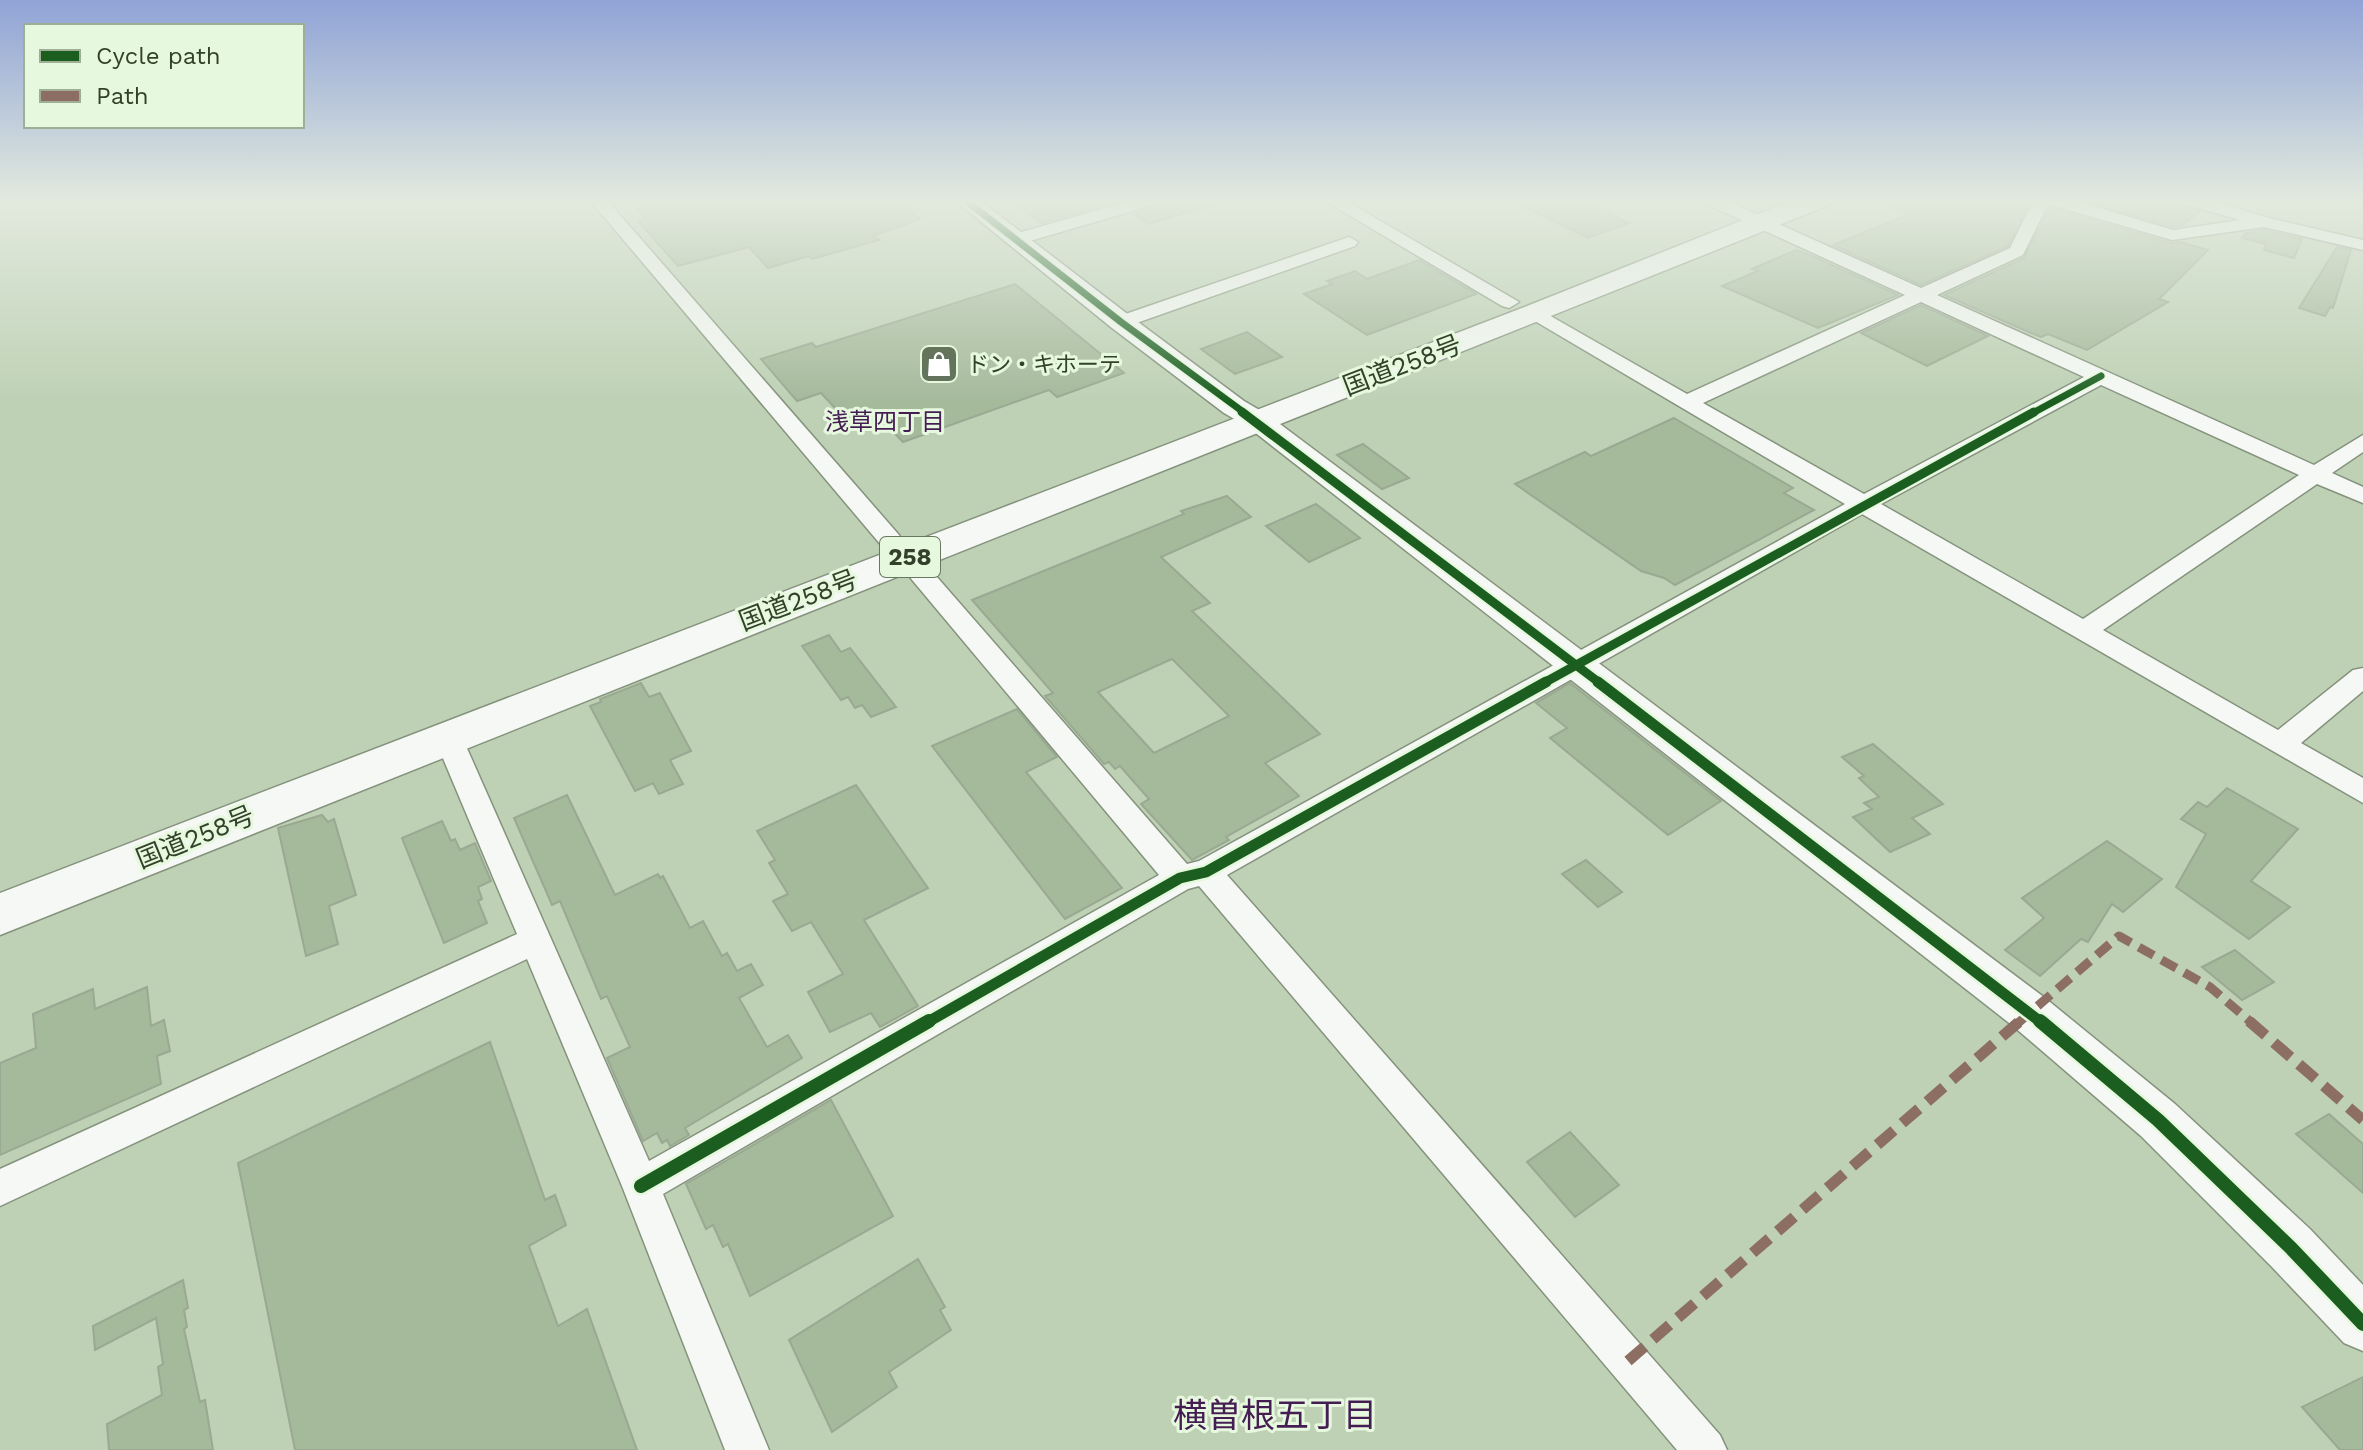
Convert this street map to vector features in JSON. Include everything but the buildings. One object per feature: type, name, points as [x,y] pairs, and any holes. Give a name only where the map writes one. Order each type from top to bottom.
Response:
[{"type":"highway","name":"国道258号","points":[[0,883],[898,549],[1521,308],[1615,267]]},
{"type":"highway","name":"国道258号","points":[[0,914],[448,737],[898,549]]},
{"type":"street","points":[[655,267],[898,549],[1705,1450]]},
{"type":"street","points":[[1052,267],[2029,1012],[2147,1110],[2291,1248],[2363,1324]]},
{"type":"street","points":[[1121,322],[1279,267]]},
{"type":"street","points":[[1449,267],[2363,792]]},
{"type":"street","points":[[1866,267],[2363,496]]},
{"type":"street","points":[[1687,402],[1983,267]]},
{"type":"street","points":[[641,1186],[1193,875],[1863,504],[2101,376]]},
{"type":"street","points":[[2084,631],[2363,442]]},
{"type":"street","points":[[2280,744],[2363,677]]},
{"type":"street","points":[[448,737],[641,1186],[747,1450]]},
{"type":"street","points":[[0,1188],[534,941]]},
{"type":"marked path","points":[[1628,1361],[2119,936],[2210,987],[2363,1120]]},
{"type":"cycle path","points":[[1050,267],[1234,407],[1258,421],[2029,1012],[2158,1120],[2291,1248],[2363,1324]]},
{"type":"cycle path","points":[[641,1186],[1180,878],[1206,872],[1863,504],[2101,376]]},
{"type":"place","name":"ドン・キホーテ","points":[[939,364]]},
{"type":"district","name":"浅草四丁目","points":[[885,422]]},
{"type":"district","name":"横曽根五丁目","points":[[1275,1415]]}]
